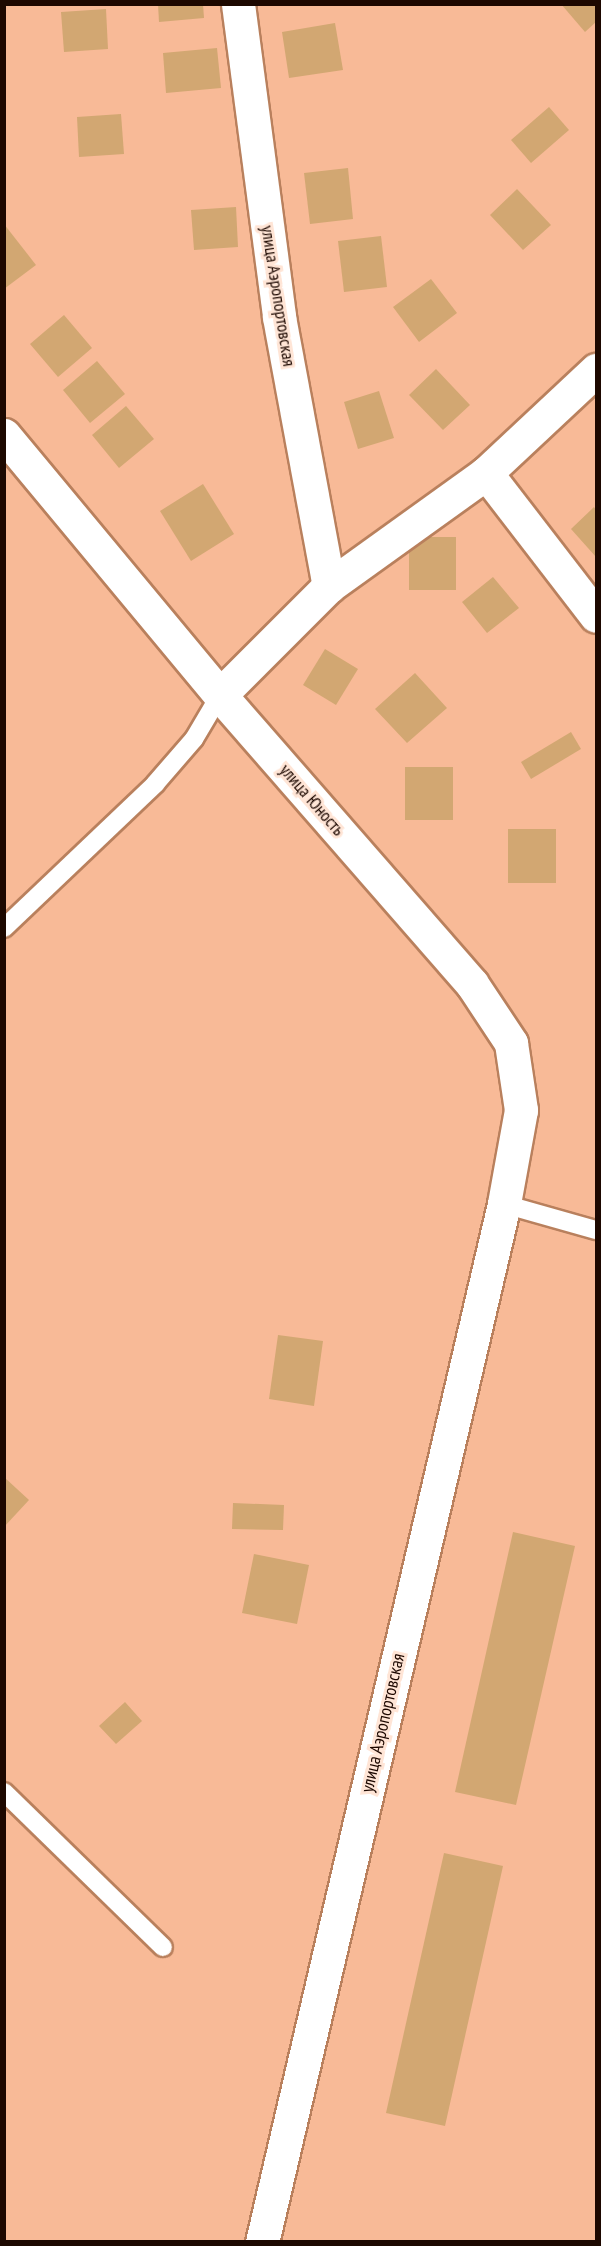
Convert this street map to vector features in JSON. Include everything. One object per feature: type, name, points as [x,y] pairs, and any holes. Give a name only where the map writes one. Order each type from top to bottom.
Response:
[{"type":"street","name":"улица Аэропортовская","points":[[238,4],[279,317],[329,586]]},
{"type":"street","points":[[220,695],[329,586],[486,473],[597,370]]},
{"type":"street","name":"улица Юность","points":[[4,435],[220,695],[472,984],[511,1043],[520,1110],[504,1204]]},
{"type":"street","points":[[486,473],[597,616]]},
{"type":"street","name":"улица Аэропортовская","points":[[262,2241],[504,1204]]},
{"type":"lane","points":[[4,928],[155,784],[194,739],[220,695]]},
{"type":"lane","points":[[504,1204],[597,1230]]},
{"type":"lane","points":[[4,1792],[163,1947]]},
{"type":"building","points":[[158,4],[203,4],[204,18],[159,22]]},
{"type":"building","points":[[561,4],[596,4],[596,22],[585,32]]},
{"type":"building","points":[[106,9],[108,49],[64,52],[61,12]]},
{"type":"building","points":[[335,23],[343,70],[289,78],[282,32]]},
{"type":"building","points":[[217,48],[221,88],[166,93],[163,53]]},
{"type":"building","points":[[549,107],[569,130],[531,163],[511,140]]},
{"type":"building","points":[[121,114],[124,154],[79,157],[77,117]]},
{"type":"building","points":[[348,168],[353,219],[310,224],[304,173]]},
{"type":"building","points":[[517,189],[551,225],[523,250],[490,215]]},
{"type":"building","points":[[236,207],[238,247],[194,250],[191,210]]},
{"type":"building","points":[[4,224],[36,265],[4,289]]},
{"type":"building","points":[[381,236],[387,287],[344,292],[338,241]]},
{"type":"building","points":[[431,279],[457,313],[419,342],[393,307]]},
{"type":"building","points":[[64,315],[92,348],[58,377],[30,344]]},
{"type":"building","points":[[97,361],[125,394],[90,423],[63,390]]},
{"type":"building","points":[[436,369],[470,405],[443,430],[409,395]]},
{"type":"building","points":[[379,391],[394,438],[358,449],[344,402]]},
{"type":"building","points":[[126,406],[154,439],[119,468],[92,435]]},
{"type":"building","points":[[203,484],[234,534],[191,561],[160,511]]},
{"type":"building","points":[[594,507],[596,510],[596,557],[571,529]]},
{"type":"building","points":[[409,537],[456,537],[456,590],[409,590]]},
{"type":"building","points":[[493,577],[519,608],[487,633],[462,602]]},
{"type":"building","points":[[325,649],[358,669],[336,705],[303,685]]},
{"type":"building","points":[[415,673],[447,708],[407,743],[375,709]]},
{"type":"building","points":[[571,732],[581,749],[531,779],[521,762]]},
{"type":"building","points":[[405,767],[453,767],[453,820],[405,820]]},
{"type":"building","points":[[508,829],[556,829],[556,883],[508,883]]},
{"type":"building","points":[[278,1335],[323,1341],[314,1406],[269,1399]]},
{"type":"building","points":[[4,1477],[29,1500],[4,1527]]},
{"type":"building","points":[[233,1503],[284,1505],[283,1530],[232,1529]]},
{"type":"building","points":[[513,1532],[575,1546],[516,1805],[455,1792]]},
{"type":"building","points":[[254,1554],[309,1565],[297,1624],[242,1613]]},
{"type":"building","points":[[125,1702],[142,1721],[116,1744],[99,1726]]},
{"type":"building","points":[[444,1853],[503,1866],[445,2126],[386,2113]]}]
